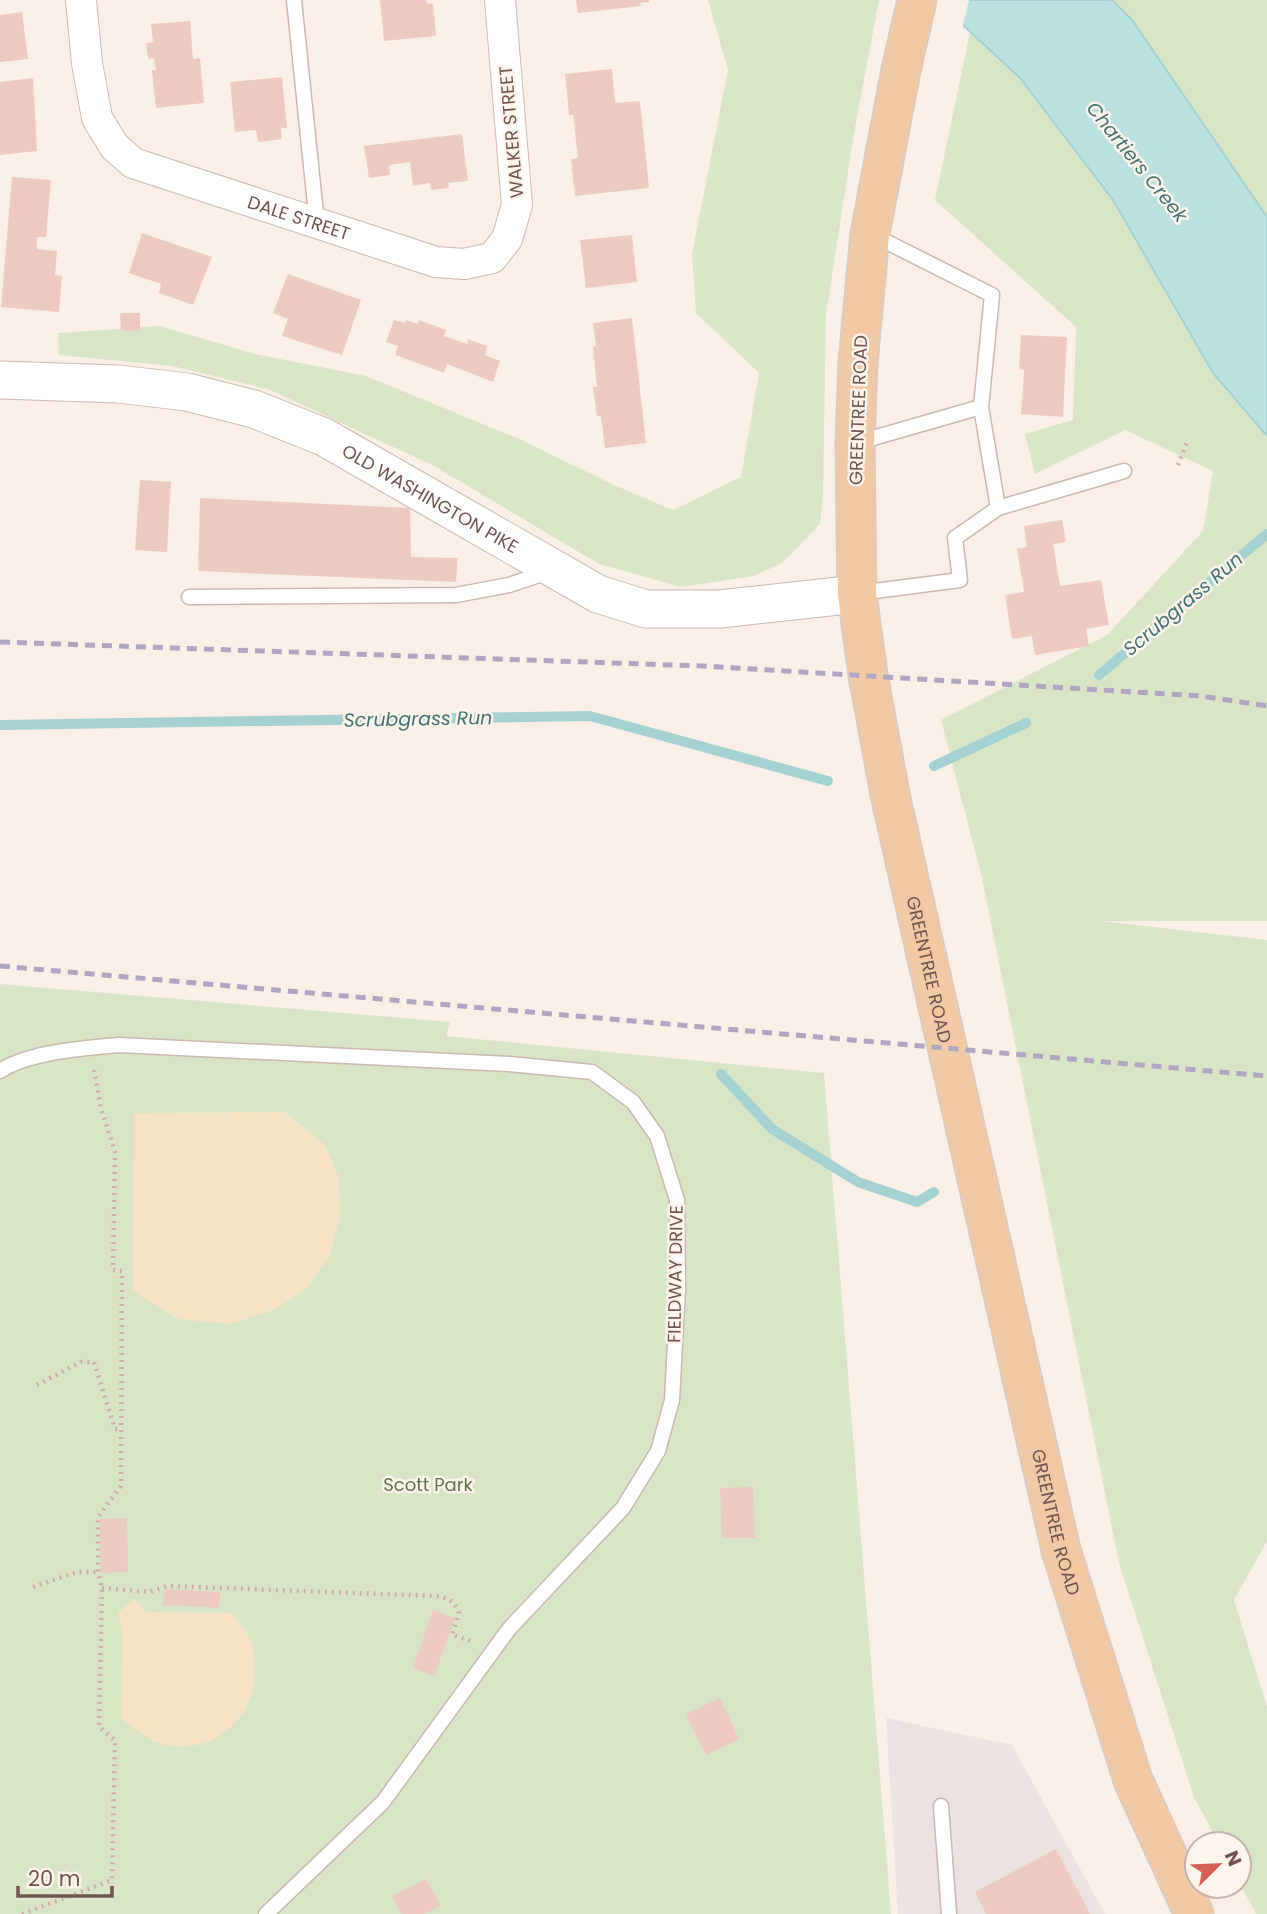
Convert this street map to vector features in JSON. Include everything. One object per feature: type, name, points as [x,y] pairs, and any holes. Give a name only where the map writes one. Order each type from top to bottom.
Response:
[{"type":"main road","name":"GREENTREE ROAD","points":[[917,0],[870,234],[858,363],[855,443],[857,594],[868,675],[891,799],[1060,1550],[1133,1780],[1194,1914]]},
{"type":"street","name":"DALE STREET","points":[[81,0],[87,63],[97,118],[114,146],[133,163],[436,262],[464,264],[492,258]]},
{"type":"street","name":"WALKER STREET","points":[[492,258],[507,239],[517,205],[500,0]]},
{"type":"street","name":"OLD WASHINGTON PIKE","points":[[0,380],[146,387],[187,392],[254,409],[324,437],[598,594],[646,609],[720,610],[857,594]]},
{"type":"lane","points":[[293,0],[317,223]]},
{"type":"lane","points":[[870,234],[992,295],[981,407],[998,508]]},
{"type":"lane","points":[[855,443],[981,407]]},
{"type":"lane","points":[[857,594],[960,580],[955,538],[998,508],[1124,471]]},
{"type":"lane","points":[[189,597],[456,595],[509,584],[556,570]]},
{"type":"lane","name":"FIELDWAY DRIVE","points":[[0,1071],[10,1064],[71,1049],[119,1045],[496,1063],[592,1072],[633,1102],[657,1136],[677,1200],[678,1275],[672,1400],[658,1451],[624,1508],[509,1629],[383,1802],[266,1914]]},
{"type":"lane","points":[[941,1806],[948,1914]]},
{"type":"path","points":[[1178,466],[1187,442]]},
{"type":"path","points":[[22,1914],[112,1880],[115,1740],[99,1727],[102,1588],[98,1517],[121,1486],[122,1270],[113,1270],[115,1152],[101,1108],[90,1048]]},
{"type":"path","points":[[37,1385],[81,1362],[94,1362],[115,1429],[121,1430]]},
{"type":"path","points":[[33,1587],[77,1572],[99,1572]]},
{"type":"path","points":[[102,1588],[149,1592],[167,1586],[448,1598],[459,1613],[452,1635],[494,1649]]},
{"type":"shaded area","points":[[886,1718],[1012,1745],[1105,1914],[898,1914]]},
{"type":"green space","points":[[708,0],[879,0],[854,133],[826,315],[823,493],[820,524],[782,563],[754,576],[681,587],[599,564],[434,466],[268,389],[172,366],[59,355],[58,333],[160,326],[255,354],[366,376],[517,438],[673,510],[741,477],[759,373],[696,313],[692,254],[728,70]]},
{"type":"green space","points":[[1112,0],[1267,0],[1267,217],[1132,20]]},
{"type":"green space","points":[[970,32],[1020,78],[1113,200],[1213,373],[1267,436],[1267,921],[1101,921],[1267,940],[1267,1541],[1234,1600],[1267,1707],[1267,1914],[1256,1914],[1249,1900],[1253,1900],[1253,1830],[1212,1830],[1194,1797],[1119,1563],[982,878],[941,720],[1107,635],[1203,531],[1213,471],[1125,430],[1035,474],[1025,434],[1073,420],[1076,327],[935,200]]},
{"type":"green space","name":"Scott Park","points":[[0,984],[450,1022],[446,1036],[824,1073],[891,1914],[0,1914]]},
{"type":"sand","points":[[285,1112],[325,1145],[339,1178],[340,1219],[329,1257],[306,1289],[276,1309],[230,1324],[178,1319],[133,1291],[134,1113]]},
{"type":"sand","points":[[134,1599],[146,1612],[232,1613],[248,1637],[255,1665],[254,1684],[249,1701],[240,1717],[212,1740],[194,1746],[165,1745],[152,1740],[121,1718],[123,1638],[118,1613]]},
{"type":"water","name":"Chartiers Creek","points":[[936,0],[1112,0],[1132,20],[1267,217],[1267,436],[1213,373],[1113,200],[1020,78]]},
{"type":"pier","points":[[933,0],[969,0],[962,29],[934,3]]},
{"type":"building","points":[[380,0],[426,0],[427,4],[433,3],[436,36],[384,41]]},
{"type":"building","points":[[576,0],[649,2],[640,3],[641,6],[578,13]]},
{"type":"building","points":[[22,12],[28,59],[0,62],[0,15]]},
{"type":"building","points":[[190,21],[193,59],[200,58],[204,103],[156,108],[152,70],[156,70],[154,58],[148,59],[146,43],[153,42],[151,24]]},
{"type":"building","points":[[612,69],[615,103],[640,101],[649,188],[575,196],[571,159],[578,158],[573,115],[569,115],[565,74]]},
{"type":"building","points":[[282,77],[287,128],[281,128],[282,139],[258,142],[256,130],[235,132],[230,82]]},
{"type":"building","points":[[33,78],[37,151],[0,155],[0,82]]},
{"type":"building","points":[[462,134],[468,181],[448,183],[449,188],[431,190],[430,183],[413,186],[410,162],[389,165],[390,175],[369,178],[364,146]]},
{"type":"building","points":[[12,177],[51,180],[46,237],[37,237],[37,249],[57,251],[55,275],[62,276],[59,312],[1,307]]},
{"type":"building","points":[[142,233],[212,257],[193,305],[159,293],[161,284],[129,273]]},
{"type":"building","points":[[632,235],[637,282],[586,288],[580,240]]},
{"type":"building","points":[[288,274],[361,300],[342,355],[282,336],[288,319],[273,313]]},
{"type":"building","points":[[120,313],[140,313],[140,331],[121,330]]},
{"type":"building","points":[[632,318],[646,443],[605,448],[601,416],[597,416],[593,387],[597,387],[593,323]]},
{"type":"building","points":[[394,320],[418,324],[419,320],[446,330],[444,336],[467,344],[468,339],[487,346],[485,355],[500,361],[493,382],[447,364],[444,373],[395,355],[398,346],[386,342]]},
{"type":"building","points":[[1021,335],[1067,337],[1063,417],[1021,414],[1024,370],[1019,369]]},
{"type":"building","points":[[140,480],[171,482],[167,552],[135,550]]},
{"type":"building","points":[[200,498],[410,508],[411,557],[458,558],[456,582],[198,571]]},
{"type":"building","points":[[1062,520],[1066,542],[1053,544],[1060,586],[1101,580],[1109,625],[1086,629],[1089,646],[1035,655],[1032,636],[1012,639],[1005,595],[1024,592],[1017,549],[1027,547],[1024,526]]},
{"type":"building","points":[[753,1487],[755,1538],[722,1538],[720,1488]]},
{"type":"building","points":[[127,1518],[128,1572],[101,1573],[100,1519]]},
{"type":"building","points":[[164,1589],[220,1592],[219,1608],[163,1605]]},
{"type":"building","points":[[433,1610],[455,1618],[434,1676],[413,1668]]},
{"type":"building","points":[[720,1698],[739,1739],[706,1755],[686,1714]]},
{"type":"building","points":[[1056,1849],[1090,1914],[986,1914],[975,1892]]},
{"type":"building","points":[[426,1879],[441,1906],[424,1914],[401,1914],[392,1896]]},
{"type":"waterway","name":"Scrubgrass Run","points":[[1099,675],[1267,534]]},
{"type":"waterway","name":"Scrubgrass Run","points":[[0,725],[590,716],[828,781]]},
{"type":"waterway","name":"Scrubgrass Run","points":[[934,766],[1026,723]]},
{"type":"waterway","points":[[721,1074],[772,1129],[858,1182],[917,1202],[934,1192]]},
{"type":"railway","points":[[0,642],[702,666],[1201,696],[1267,706]]},
{"type":"railway","points":[[0,966],[1267,1076]]}]
